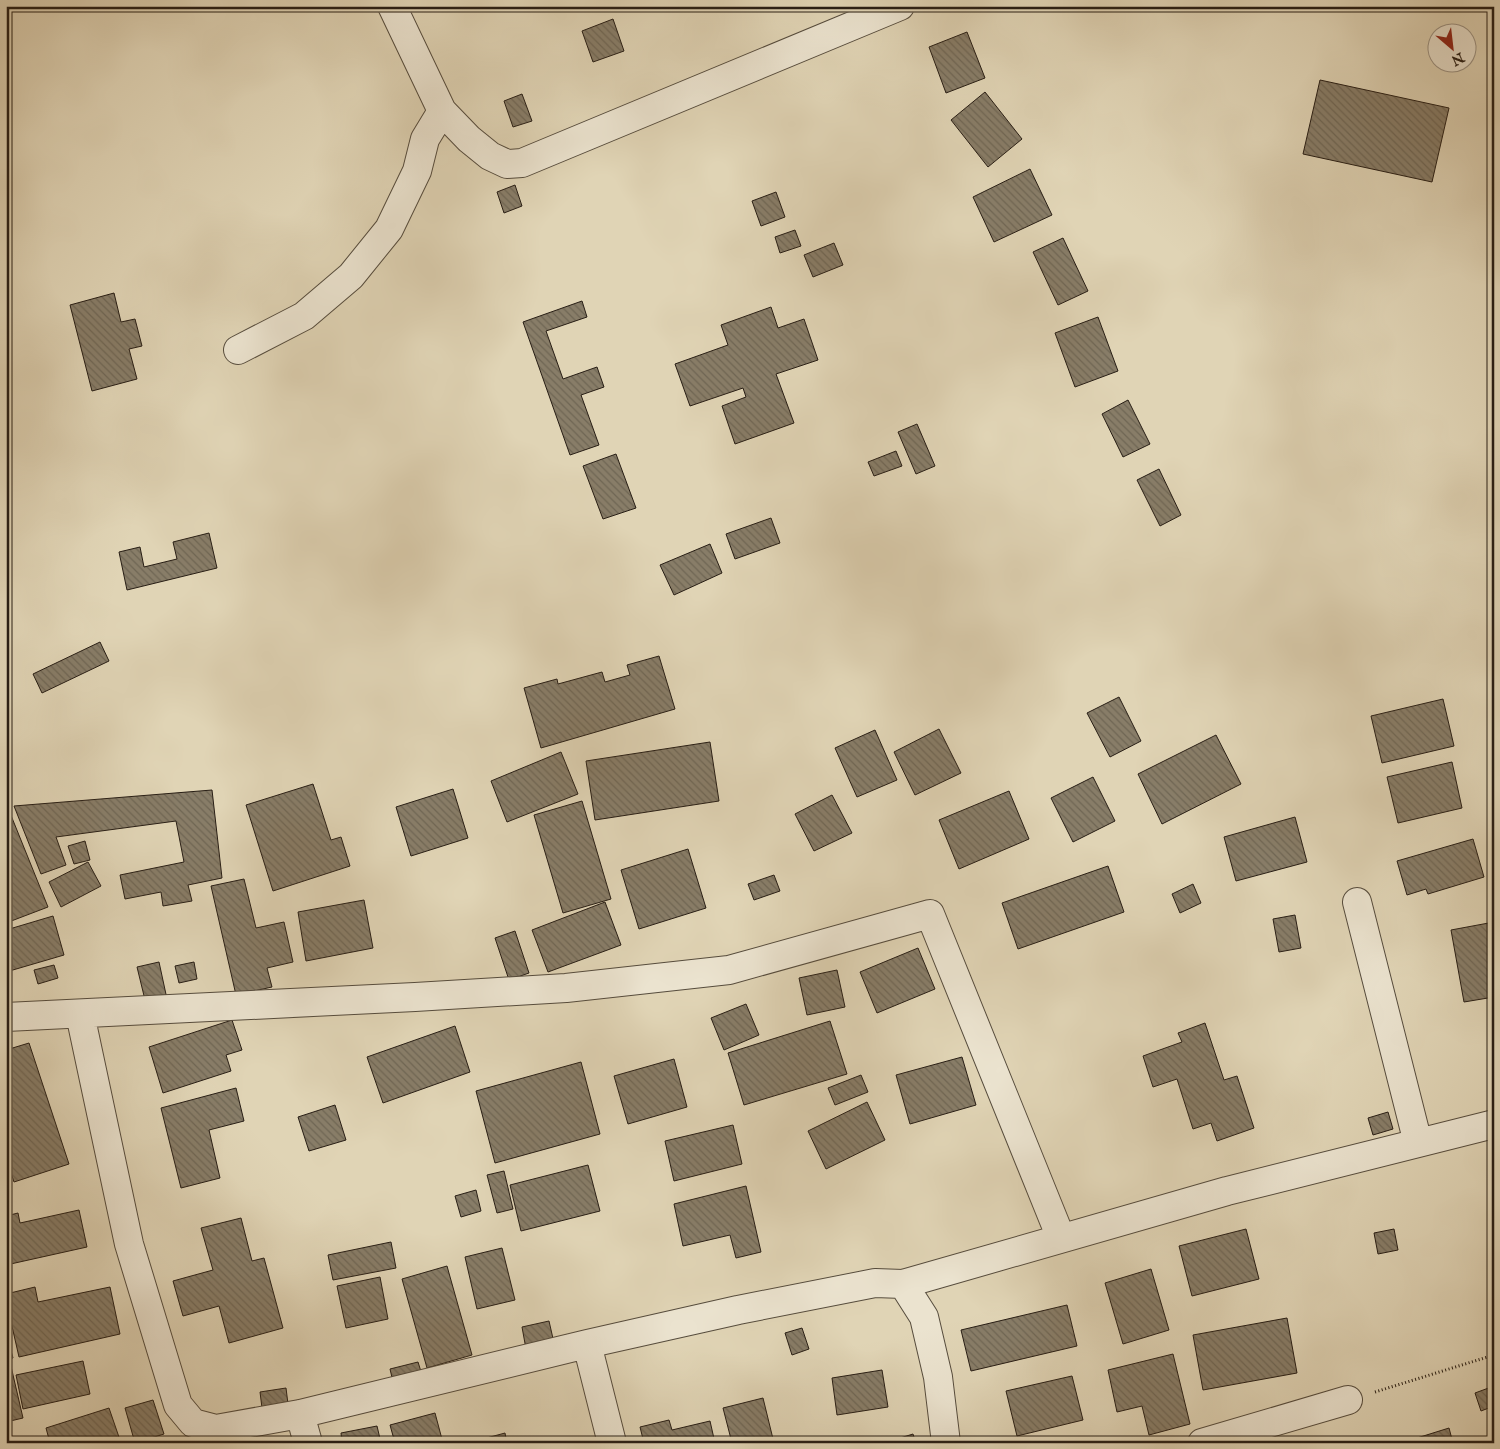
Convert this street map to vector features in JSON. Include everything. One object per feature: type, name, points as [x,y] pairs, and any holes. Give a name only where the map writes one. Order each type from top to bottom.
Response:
[{"type":"street","points":[[392,6],[442,110],[469,140],[490,156],[507,164],[522,163],[900,6]]},
{"type":"street","points":[[238,350],[304,316],[351,276],[389,229],[417,171],[425,139],[442,110]]},
{"type":"street","points":[[1357,902],[1418,1143]]},
{"type":"street","points":[[6,1017],[566,988],[729,970],[930,914],[1061,1238]]},
{"type":"street","points":[[80,1014],[129,1244],[178,1405],[193,1423],[216,1430],[300,1414],[587,1344],[738,1310],[875,1283],[904,1284],[1227,1191],[1494,1124]]},
{"type":"street","points":[[904,1284],[924,1317],[938,1377],[946,1443]]},
{"type":"street","points":[[587,1344],[612,1443]]},
{"type":"street","points":[[1202,1443],[1348,1400]]},
{"type":"street","points":[[300,1414],[308,1443]]},
{"type":"path","points":[[1348,1400],[1494,1355]]},
{"type":"building","points":[[613,19],[624,51],[593,62],[582,31]]},
{"type":"building","points":[[967,32],[985,78],[946,93],[929,47]]},
{"type":"building","points":[[1320,80],[1449,108],[1432,182],[1303,154]]},
{"type":"building","points":[[985,92],[1022,139],[988,167],[951,120]]},
{"type":"building","points":[[522,94],[532,121],[513,127],[504,101]]},
{"type":"building","points":[[1030,169],[1052,215],[994,242],[973,197]]},
{"type":"building","points":[[515,185],[522,206],[504,213],[497,192]]},
{"type":"building","points":[[776,192],[785,217],[761,226],[752,201]]},
{"type":"building","points":[[795,230],[801,246],[780,253],[775,237]]},
{"type":"building","points":[[1063,238],[1088,291],[1058,305],[1033,252]]},
{"type":"building","points":[[834,243],[843,265],[813,277],[804,255]]},
{"type":"building","points":[[114,293],[121,322],[135,319],[142,346],[129,349],[137,379],[92,391],[70,305]]},
{"type":"building","points":[[582,301],[587,317],[546,331],[563,379],[597,367],[604,387],[581,395],[599,445],[570,455],[523,322]]},
{"type":"building","points":[[771,307],[778,328],[804,319],[818,360],[776,374],[794,423],[735,444],[722,406],[746,397],[743,388],[690,406],[675,364],[728,345],[721,325]]},
{"type":"building","points":[[1098,317],[1118,371],[1075,387],[1055,333]]},
{"type":"building","points":[[1128,400],[1150,444],[1123,457],[1102,414]]},
{"type":"building","points":[[917,424],[935,466],[916,474],[898,432]]},
{"type":"building","points":[[896,451],[902,466],[874,476],[868,462]]},
{"type":"building","points":[[616,454],[636,508],[603,519],[583,466]]},
{"type":"building","points":[[1159,469],[1181,515],[1160,526],[1137,480]]},
{"type":"building","points":[[771,518],[780,543],[735,559],[726,534]]},
{"type":"building","points":[[209,533],[217,568],[127,590],[119,552],[140,547],[144,567],[177,559],[173,542]]},
{"type":"building","points":[[710,544],[722,573],[674,595],[660,565]]},
{"type":"building","points":[[100,642],[109,661],[42,693],[33,674]]},
{"type":"building","points":[[659,656],[675,709],[541,748],[524,688],[557,679],[558,684],[602,672],[605,682],[630,675],[627,665]]},
{"type":"building","points":[[1119,697],[1141,741],[1110,757],[1087,713]]},
{"type":"building","points":[[1443,699],[1454,746],[1382,763],[1371,716]]},
{"type":"building","points":[[939,729],[961,773],[915,795],[894,752]]},
{"type":"building","points":[[875,730],[897,780],[857,797],[835,748]]},
{"type":"building","points":[[1216,735],[1241,784],[1162,824],[1138,774]]},
{"type":"building","points":[[710,742],[719,801],[595,820],[586,761]]},
{"type":"building","points":[[561,752],[578,794],[507,822],[491,781]]},
{"type":"building","points":[[1452,762],[1462,808],[1398,823],[1387,777]]},
{"type":"building","points":[[1093,777],[1115,821],[1073,842],[1051,798]]},
{"type":"building","points":[[313,784],[331,840],[341,837],[350,866],[273,891],[246,805]]},
{"type":"building","points":[[453,789],[468,838],[411,856],[396,807]]},
{"type":"building","points":[[212,790],[222,878],[188,885],[192,901],[163,906],[161,892],[125,899],[120,875],[184,862],[176,821],[56,837],[66,865],[41,874],[14,806]]},
{"type":"building","points":[[1009,791],[1029,839],[959,869],[939,820]]},
{"type":"building","points":[[832,795],[852,833],[814,851],[795,814]]},
{"type":"building","points":[[582,801],[611,899],[563,913],[534,815]]},
{"type":"building","points":[[6,803],[48,907],[6,923]]},
{"type":"building","points":[[1295,817],[1307,862],[1236,881],[1224,837]]},
{"type":"building","points":[[1473,839],[1484,877],[1428,894],[1426,889],[1407,895],[1397,861]]},
{"type":"building","points":[[85,841],[90,860],[74,864],[68,846]]},
{"type":"building","points":[[688,849],[706,908],[639,929],[621,870]]},
{"type":"building","points":[[88,862],[101,886],[61,907],[49,882]]},
{"type":"building","points":[[1108,866],[1124,912],[1018,949],[1002,903]]},
{"type":"building","points":[[774,875],[780,891],[754,900],[748,884]]},
{"type":"building","points":[[244,879],[256,928],[284,922],[293,962],[267,968],[272,987],[236,995],[211,886]]},
{"type":"building","points":[[1193,884],[1201,903],[1180,913],[1172,894]]},
{"type":"building","points":[[364,900],[373,948],[306,961],[298,912]]},
{"type":"building","points":[[605,902],[621,945],[548,972],[532,930]]},
{"type":"building","points":[[1295,915],[1301,948],[1279,952],[1273,919]]},
{"type":"building","points":[[53,916],[64,955],[6,972],[6,930]]},
{"type":"building","points":[[1494,922],[1494,997],[1464,1002],[1451,930]]},
{"type":"building","points":[[515,931],[529,973],[509,980],[495,938]]},
{"type":"building","points":[[918,948],[935,989],[877,1013],[860,972]]},
{"type":"building","points":[[159,962],[167,999],[146,1004],[137,967]]},
{"type":"building","points":[[194,962],[197,979],[179,983],[175,966]]},
{"type":"building","points":[[54,965],[58,978],[38,984],[34,970]]},
{"type":"building","points":[[837,970],[845,1007],[807,1015],[799,978]]},
{"type":"building","points":[[746,1004],[759,1035],[724,1050],[711,1018]]},
{"type":"building","points":[[232,1020],[242,1050],[226,1055],[231,1071],[163,1093],[149,1047]]},
{"type":"building","points":[[830,1021],[847,1074],[744,1105],[728,1053]]},
{"type":"building","points":[[1205,1023],[1224,1080],[1237,1076],[1254,1128],[1217,1141],[1211,1123],[1193,1129],[1177,1079],[1153,1087],[1143,1056],[1182,1042],[1178,1033]]},
{"type":"building","points":[[455,1026],[470,1072],[383,1103],[367,1057]]},
{"type":"building","points":[[29,1043],[69,1164],[14,1182],[6,1158],[6,1050]]},
{"type":"building","points":[[962,1057],[976,1105],[910,1124],[896,1075]]},
{"type":"building","points":[[674,1059],[687,1107],[628,1124],[614,1076]]},
{"type":"building","points":[[581,1062],[600,1134],[495,1163],[476,1091]]},
{"type":"building","points":[[861,1075],[868,1092],[835,1105],[828,1088]]},
{"type":"building","points":[[236,1088],[244,1121],[209,1130],[220,1178],[181,1188],[161,1108]]},
{"type":"building","points":[[867,1102],[885,1140],[826,1169],[808,1131]]},
{"type":"building","points":[[335,1105],[346,1140],[309,1151],[298,1117]]},
{"type":"building","points":[[1388,1112],[1393,1129],[1373,1135],[1368,1118]]},
{"type":"building","points":[[733,1125],[742,1164],[674,1181],[665,1141]]},
{"type":"building","points":[[588,1165],[600,1211],[521,1231],[510,1185]]},
{"type":"building","points":[[504,1171],[513,1209],[497,1213],[487,1175]]},
{"type":"building","points":[[746,1186],[761,1252],[736,1258],[730,1235],[683,1246],[674,1204]]},
{"type":"building","points":[[476,1190],[481,1211],[461,1217],[455,1196]]},
{"type":"building","points":[[79,1210],[87,1247],[6,1265],[6,1216],[18,1213],[20,1223]]},
{"type":"building","points":[[241,1218],[252,1261],[264,1258],[283,1328],[229,1343],[219,1306],[183,1316],[173,1281],[213,1270],[201,1228]]},
{"type":"building","points":[[1246,1229],[1259,1279],[1192,1296],[1179,1246]]},
{"type":"building","points":[[1394,1229],[1398,1250],[1378,1254],[1374,1233]]},
{"type":"building","points":[[391,1242],[396,1268],[333,1280],[328,1255]]},
{"type":"building","points":[[502,1248],[515,1300],[477,1309],[465,1257]]},
{"type":"building","points":[[447,1266],[472,1355],[427,1368],[402,1279]]},
{"type":"building","points":[[1151,1269],[1169,1330],[1123,1344],[1105,1283]]},
{"type":"building","points":[[380,1277],[388,1319],[346,1328],[337,1286]]},
{"type":"building","points":[[1494,1283],[1494,1295],[1489,1286]]},
{"type":"building","points":[[35,1287],[38,1302],[110,1287],[120,1334],[19,1357],[6,1294]]},
{"type":"building","points":[[1067,1305],[1077,1346],[971,1371],[961,1330]]},
{"type":"building","points":[[1287,1318],[1297,1373],[1203,1390],[1193,1335]]},
{"type":"building","points":[[549,1321],[554,1343],[526,1349],[522,1327]]},
{"type":"building","points":[[802,1328],[809,1349],[792,1355],[785,1333]]},
{"type":"building","points":[[6,1332],[13,1358],[6,1360]]},
{"type":"building","points":[[1173,1354],[1190,1424],[1149,1435],[1142,1406],[1117,1412],[1108,1370]]},
{"type":"building","points":[[83,1361],[90,1394],[23,1409],[16,1375]]},
{"type":"building","points":[[6,1362],[10,1362],[23,1418],[6,1422]]},
{"type":"building","points":[[418,1362],[423,1378],[394,1386],[390,1369]]},
{"type":"building","points":[[882,1370],[888,1407],[837,1415],[832,1378]]},
{"type":"building","points":[[1072,1376],[1083,1420],[1017,1436],[1006,1391]]},
{"type":"building","points":[[1494,1386],[1494,1406],[1481,1411],[1475,1393]]},
{"type":"building","points":[[286,1388],[288,1404],[262,1408],[260,1392]]},
{"type":"building","points":[[763,1398],[774,1443],[732,1443],[723,1408]]},
{"type":"building","points":[[153,1400],[164,1434],[135,1443],[125,1408]]},
{"type":"building","points":[[109,1408],[121,1443],[50,1443],[46,1428]]},
{"type":"building","points":[[435,1413],[443,1443],[395,1443],[390,1425]]},
{"type":"building","points":[[669,1420],[672,1430],[710,1421],[715,1443],[644,1443],[640,1427]]},
{"type":"building","points":[[377,1426],[381,1443],[342,1443],[341,1433]]},
{"type":"building","points":[[1449,1428],[1453,1443],[1401,1443]]},
{"type":"building","points":[[505,1433],[507,1443],[468,1443]]},
{"type":"building","points":[[913,1434],[916,1443],[884,1443]]}]
